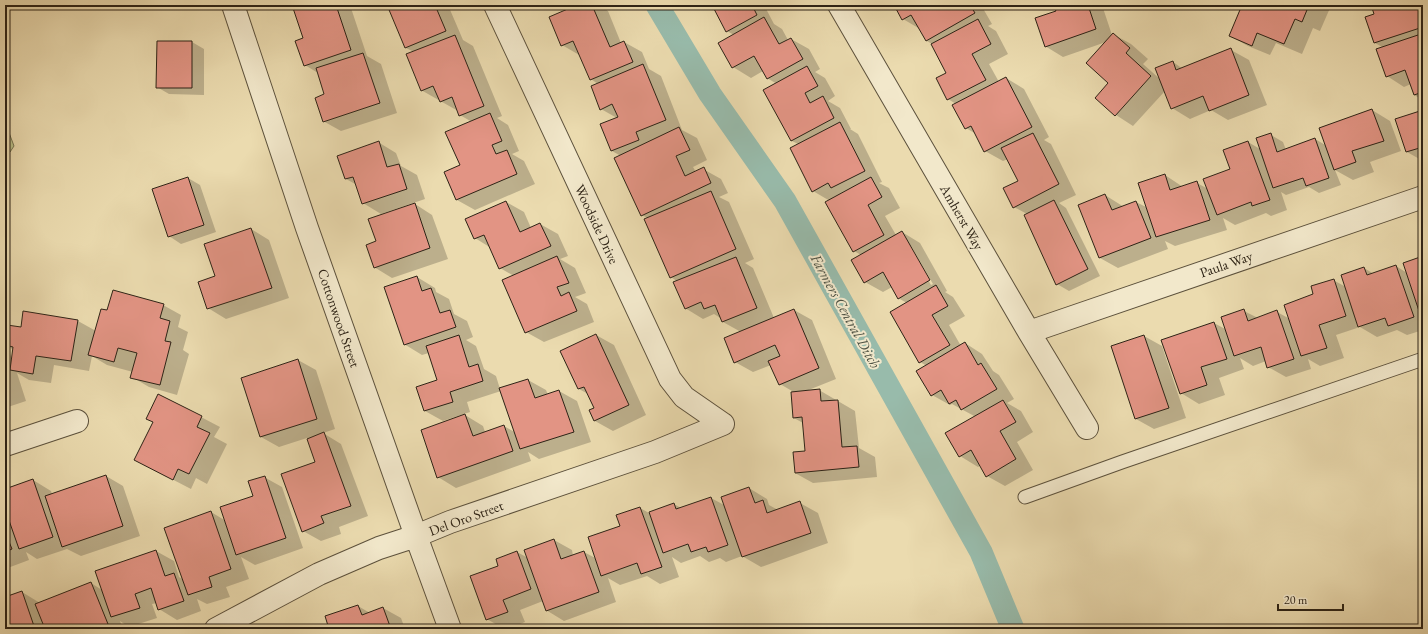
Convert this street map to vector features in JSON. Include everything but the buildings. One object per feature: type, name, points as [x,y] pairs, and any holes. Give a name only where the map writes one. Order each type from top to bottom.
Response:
[{"type":"street","name":"Cottonwood Street","points":[[233,5],[307,228],[450,629]]},
{"type":"street","name":"Woodside Drive","points":[[495,5],[670,379],[684,397],[723,424]]},
{"type":"street","name":"Amherst Way","points":[[839,5],[1029,332],[1087,428]]},
{"type":"street","name":"Paula Way","points":[[1029,332],[1423,197]]},
{"type":"street","points":[[5,445],[77,421]]},
{"type":"street","name":"Del Oro Street","points":[[216,629],[319,574],[379,548],[416,536],[450,522],[655,452],[723,424]]},
{"type":"lane","points":[[1025,497],[1423,359]]},
{"type":"green space","points":[[5,122],[14,146],[5,157]]},
{"type":"waterway","name":"Farmers Central Ditch","points":[[657,5],[710,94],[785,201],[981,552],[1013,629]]}]
